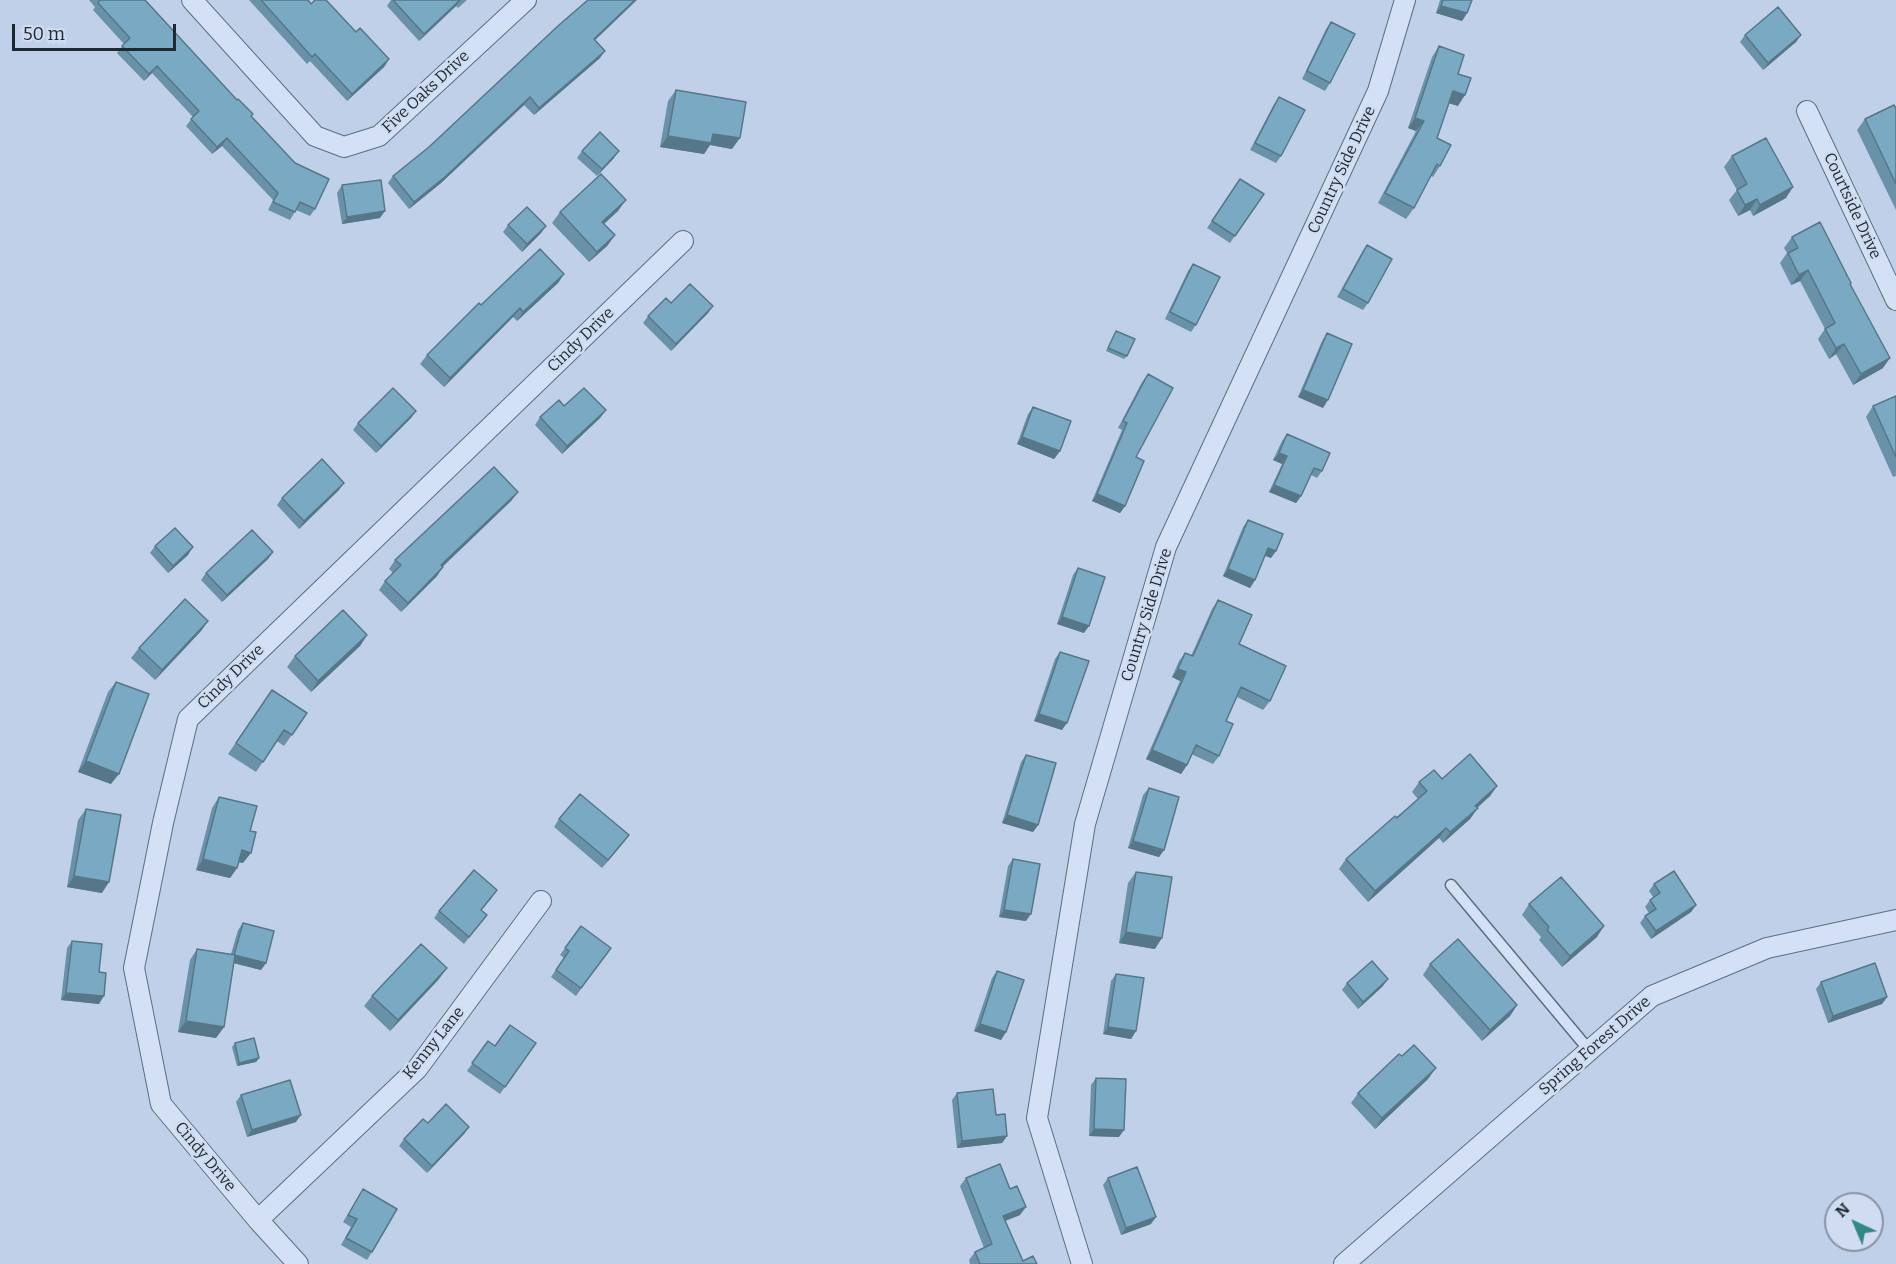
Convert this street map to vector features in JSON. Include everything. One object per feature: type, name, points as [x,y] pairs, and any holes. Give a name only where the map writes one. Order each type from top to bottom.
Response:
[{"type":"street","name":"Five Oaks Drive","points":[[192,0],[315,136],[344,147],[379,136],[526,0]]},
{"type":"street","name":"Country Side Drive","points":[[1082,1264],[1037,1118],[1085,824],[1166,547],[1378,91],[1405,0]]},
{"type":"street","name":"Courtside Drive","points":[[1807,111],[1896,300]]},
{"type":"street","name":"Cindy Drive","points":[[298,1264],[161,1104],[134,968],[188,719],[683,241]]},
{"type":"street","name":"Kenny Lane","points":[[258,1220],[417,1069],[541,901]]},
{"type":"street","name":"Spring Forest Drive","points":[[1344,1264],[1652,996],[1767,948],[1896,920]]},
{"type":"lane","points":[[1451,885],[1589,1050]]},
{"type":"building","points":[[100,0],[145,0],[237,100],[253,114],[251,116],[295,163],[329,179],[315,209],[300,202],[295,212],[273,202],[278,193],[227,138],[217,147],[191,119],[199,111],[157,66],[149,74],[122,46],[130,38],[98,3]]},
{"type":"building","points":[[261,0],[308,0],[311,4],[315,0],[326,0],[356,32],[360,28],[389,59],[352,94],[315,54],[312,57]]},
{"type":"building","points":[[393,0],[460,0],[424,34]]},
{"type":"building","points":[[588,0],[635,0],[594,39],[605,51],[539,108],[530,97],[446,176],[414,202],[393,176],[429,147]]},
{"type":"building","points":[[1443,0],[1472,0],[1467,13],[1441,6]]},
{"type":"building","points":[[1778,7],[1801,35],[1768,63],[1745,35]]},
{"type":"building","points":[[1331,22],[1355,34],[1330,83],[1307,71]]},
{"type":"building","points":[[1439,46],[1464,55],[1458,74],[1471,78],[1465,95],[1453,91],[1437,138],[1451,145],[1440,166],[1437,164],[1414,208],[1385,193],[1424,121],[1415,118]]},
{"type":"building","points":[[676,90],[746,102],[740,138],[713,134],[711,143],[668,136]]},
{"type":"building","points":[[1279,97],[1305,110],[1281,156],[1255,143]]},
{"type":"building","points":[[1894,105],[1896,108],[1896,184],[1865,119]]},
{"type":"building","points":[[600,132],[619,151],[602,169],[582,151]]},
{"type":"building","points":[[1766,138],[1793,187],[1760,205],[1757,199],[1745,205],[1737,190],[1747,184],[1732,156]]},
{"type":"building","points":[[601,174],[626,200],[602,222],[615,235],[597,252],[560,212]]},
{"type":"building","points":[[1240,179],[1264,194],[1235,236],[1212,221]]},
{"type":"building","points":[[381,180],[385,211],[347,217],[342,185]]},
{"type":"building","points":[[527,207],[546,226],[527,244],[508,225]]},
{"type":"building","points":[[1820,222],[1890,358],[1861,374],[1844,344],[1836,348],[1825,329],[1835,323],[1808,270],[1799,275],[1788,253],[1798,248],[1792,237]]},
{"type":"building","points":[[1367,245],[1392,259],[1368,303],[1343,289]]},
{"type":"building","points":[[540,249],[564,274],[523,312],[520,308],[450,378],[427,355],[479,303],[481,305]]},
{"type":"building","points":[[1193,264],[1220,277],[1196,325],[1170,312]]},
{"type":"building","points":[[690,284],[713,306],[676,344],[648,316],[666,298],[671,303]]},
{"type":"building","points":[[1116,331],[1135,339],[1127,356],[1108,348]]},
{"type":"building","points":[[1327,333],[1352,344],[1328,400],[1303,390]]},
{"type":"building","points":[[1148,374],[1173,388],[1136,457],[1144,461],[1125,506],[1097,494],[1127,423],[1123,421]]},
{"type":"building","points":[[393,388],[416,411],[381,446],[358,423]]},
{"type":"building","points":[[584,388],[606,410],[567,446],[540,417],[559,400],[564,406]]},
{"type":"building","points":[[1896,396],[1896,457],[1873,406]]},
{"type":"building","points":[[1033,407],[1071,421],[1060,451],[1022,437]]},
{"type":"building","points":[[1287,434],[1330,453],[1322,471],[1314,468],[1301,496],[1274,485],[1287,456],[1279,453]]},
{"type":"building","points":[[322,459],[344,483],[304,521],[282,498]]},
{"type":"building","points":[[494,467],[518,492],[441,565],[443,567],[408,603],[385,581],[401,565],[395,560]]},
{"type":"building","points":[[1248,520],[1283,534],[1276,551],[1268,548],[1255,580],[1228,569]]},
{"type":"building","points":[[175,528],[193,547],[173,566],[155,546]]},
{"type":"building","points":[[252,530],[273,552],[227,595],[206,573]]},
{"type":"building","points":[[1078,568],[1105,577],[1089,626],[1062,617]]},
{"type":"building","points":[[185,599],[208,621],[162,670],[139,648]]},
{"type":"building","points":[[1218,600],[1252,615],[1239,644],[1286,666],[1270,701],[1241,687],[1226,721],[1233,724],[1219,756],[1196,745],[1187,765],[1152,750],[1186,672],[1178,669],[1185,653],[1193,656]]},
{"type":"building","points":[[343,610],[367,635],[318,681],[295,656]]},
{"type":"building","points":[[1060,652],[1089,661],[1067,723],[1039,714]]},
{"type":"building","points":[[116,682],[149,694],[119,774],[86,761]]},
{"type":"building","points":[[272,690],[307,713],[292,735],[284,730],[263,762],[236,743]]},
{"type":"building","points":[[1470,754],[1497,786],[1475,806],[1478,808],[1450,832],[1446,828],[1375,891],[1346,859],[1427,791],[1419,782],[1434,770],[1442,779]]},
{"type":"building","points":[[1026,755],[1056,763],[1038,825],[1007,815]]},
{"type":"building","points":[[1149,788],[1179,797],[1164,850],[1133,841]]},
{"type":"building","points":[[580,794],[629,835],[608,860],[559,819]]},
{"type":"building","points":[[219,797],[257,806],[250,831],[256,832],[251,853],[242,850],[237,868],[203,859]]},
{"type":"building","points":[[86,809],[121,815],[109,882],[74,876]]},
{"type":"building","points":[[1013,859],[1040,864],[1031,914],[1004,910]]},
{"type":"building","points":[[474,870],[497,890],[481,910],[487,915],[469,937],[439,911]]},
{"type":"building","points":[[1674,871],[1696,905],[1656,931],[1645,916],[1656,909],[1650,900],[1660,893],[1654,884]]},
{"type":"building","points":[[1136,872],[1172,877],[1162,938],[1126,932]]},
{"type":"building","points":[[1561,877],[1604,926],[1570,956],[1547,930],[1549,927],[1529,904]]},
{"type":"building","points":[[243,923],[274,931],[266,963],[234,955]]},
{"type":"building","points":[[581,926],[611,948],[581,988],[556,970],[569,951],[565,948]]},
{"type":"building","points":[[1458,939],[1517,1005],[1490,1030],[1430,964]]},
{"type":"building","points":[[72,941],[102,944],[99,972],[106,973],[104,996],[66,993]]},
{"type":"building","points":[[421,944],[447,968],[398,1020],[372,996]]},
{"type":"building","points":[[197,949],[235,955],[224,1027],[186,1021]]},
{"type":"building","points":[[1372,961],[1388,979],[1363,1002],[1347,983]]},
{"type":"building","points":[[1875,963],[1887,997],[1833,1016],[1821,982]]},
{"type":"building","points":[[997,971],[1024,980],[1006,1032],[980,1024]]},
{"type":"building","points":[[1116,974],[1144,978],[1136,1031],[1108,1027]]},
{"type":"building","points":[[510,1025],[536,1043],[505,1087],[472,1063],[488,1041],[495,1046]]},
{"type":"building","points":[[254,1038],[259,1058],[239,1063],[235,1043]]},
{"type":"building","points":[[1414,1045],[1436,1068],[1382,1118],[1358,1093],[1399,1054],[1402,1056]]},
{"type":"building","points":[[1096,1078],[1126,1079],[1124,1130],[1094,1129]]},
{"type":"building","points":[[290,1080],[301,1115],[252,1130],[241,1095]]},
{"type":"building","points":[[993,1089],[996,1115],[1005,1114],[1007,1136],[962,1141],[957,1093]]},
{"type":"building","points":[[446,1104],[469,1127],[432,1166],[404,1139],[423,1119],[428,1123]]},
{"type":"building","points":[[1000,1164],[1010,1189],[1017,1186],[1026,1207],[1003,1216],[1023,1261],[1033,1256],[1037,1264],[980,1264],[975,1252],[992,1244],[966,1178]]},
{"type":"building","points":[[1137,1167],[1156,1217],[1126,1228],[1108,1178]]},
{"type":"building","points":[[363,1189],[397,1209],[372,1252],[346,1238],[357,1219],[348,1215]]}]
